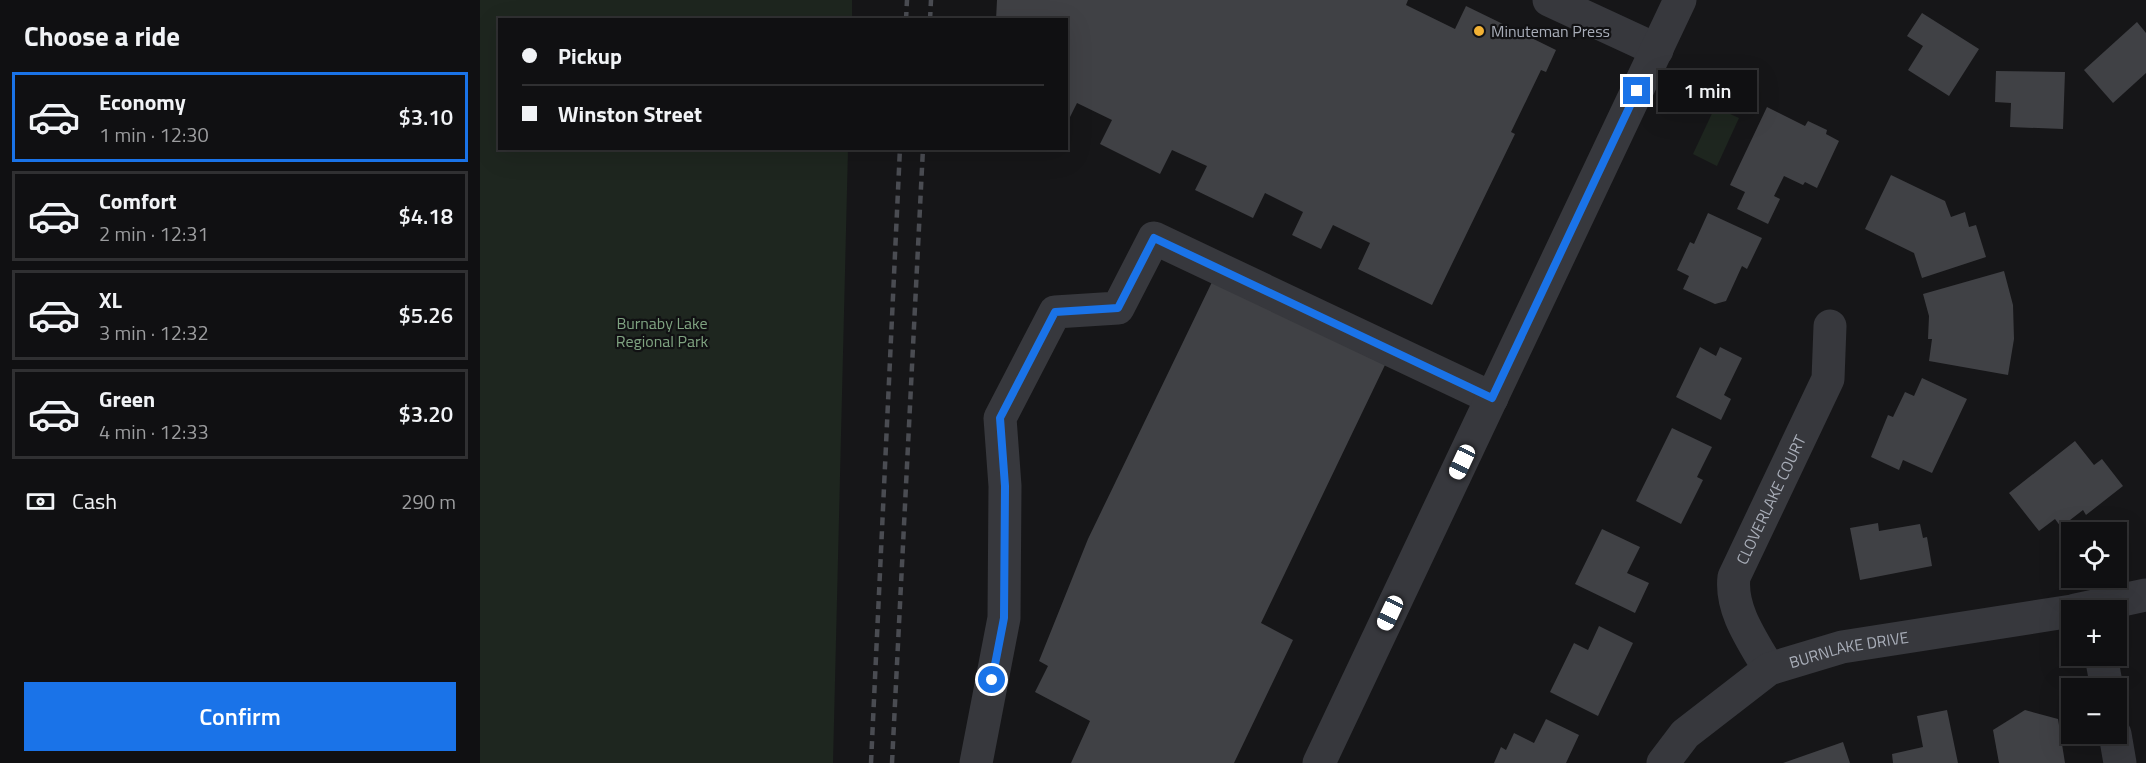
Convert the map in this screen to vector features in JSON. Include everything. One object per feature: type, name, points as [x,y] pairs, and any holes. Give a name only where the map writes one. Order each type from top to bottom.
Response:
[{"type":"street","points":[[1549,0],[1657,50]]},
{"type":"street","points":[[1319,763],[1680,0]]},
{"type":"street","points":[[976,763],[1004,618],[1005,486],[1000,418],[1055,312],[1118,308],[1154,238],[1492,398]]},
{"type":"street","name":"CLOVERLAKE COURT","points":[[1769,669],[1735,605],[1732,590],[1734,577],[1828,380],[1830,326]]},
{"type":"street","name":"BURNLAKE DRIVE","points":[[2125,600],[2146,595]]},
{"type":"street","name":"BURNLAKE DRIVE","points":[[1663,763],[1685,734],[1769,669],[1842,647],[2061,614]]},
{"type":"street","points":[[2117,744],[2120,763]]},
{"type":"green space","name":"Burnaby Lake Regional Park","points":[[480,0],[852,0],[852,18],[498,18],[498,150],[848,150],[833,763],[480,763]]},
{"type":"green space","points":[[1715,107],[1739,118],[1717,166],[1693,154]]},
{"type":"building","points":[[997,0],[1408,0],[1406,5],[1455,29],[1466,6],[1556,50],[1546,72],[1541,70],[1511,132],[1515,134],[1432,305],[1358,269],[1370,243],[1333,225],[1321,249],[1292,235],[1303,212],[1265,193],[1253,218],[1195,190],[1207,166],[1172,150],[1160,174],[1100,144],[1112,120],[1077,103],[1068,121],[1068,18],[996,18]]},
{"type":"building","points":[[1922,13],[1979,49],[1949,96],[1908,70],[1923,46],[1907,36]]},
{"type":"building","points":[[2137,22],[2146,33],[2146,73],[2113,103],[2084,70]]},
{"type":"building","points":[[1996,71],[2065,72],[2063,129],[2010,127],[2011,103],[1995,102]]},
{"type":"building","points":[[1767,107],[1805,126],[1808,121],[1827,130],[1826,134],[1839,141],[1817,188],[1805,182],[1803,185],[1784,176],[1774,196],[1780,199],[1768,224],[1737,209],[1745,192],[1730,185]]},
{"type":"building","points":[[1891,175],[1945,201],[1951,217],[1965,212],[1969,227],[1976,225],[1986,257],[1922,278],[1914,253],[1865,229]]},
{"type":"building","points":[[1708,213],[1762,238],[1747,269],[1742,266],[1726,301],[1715,304],[1683,289],[1689,276],[1677,270],[1690,242],[1694,244]]},
{"type":"building","points":[[2004,271],[2013,305],[2014,339],[2008,375],[1929,361],[1932,339],[1928,339],[1929,316],[1923,294]]},
{"type":"building","points":[[1212,282],[1385,365],[1261,623],[1293,640],[1234,763],[1071,763],[1090,721],[1035,692],[1048,666],[1039,661],[1088,539]]},
{"type":"building","points":[[1700,347],[1716,356],[1720,347],[1742,358],[1724,395],[1731,399],[1721,420],[1676,397]]},
{"type":"building","points":[[1922,378],[1967,399],[1932,473],[1903,460],[1899,470],[1871,457],[1888,415],[1893,417],[1905,392],[1914,396]]},
{"type":"building","points":[[1672,428],[1712,447],[1697,477],[1703,480],[1681,524],[1636,501]]},
{"type":"building","points":[[2075,441],[2094,465],[2102,459],[2123,486],[2086,515],[2083,510],[2067,522],[2061,522],[2061,527],[2055,519],[2039,531],[2009,493]]},
{"type":"building","points":[[1878,523],[1879,531],[1920,524],[1923,538],[1927,537],[1932,566],[1860,580],[1850,528]]},
{"type":"building","points":[[1602,529],[1640,547],[1627,573],[1649,583],[1635,613],[1575,584]]},
{"type":"building","points":[[1599,626],[1633,643],[1598,716],[1550,692],[1574,643],[1588,650]]},
{"type":"building","points":[[1947,710],[1958,763],[1893,763],[1892,754],[1923,747],[1917,716]]},
{"type":"building","points":[[2025,710],[2058,719],[2065,763],[1999,763],[1993,730]]},
{"type":"building","points":[[1546,719],[1579,735],[1566,763],[1494,763],[1501,747],[1506,750],[1514,733],[1534,743]]},
{"type":"building","points":[[1843,742],[1850,763],[1783,763]]},
{"type":"railway","points":[[906,18],[907,0]]},
{"type":"railway","points":[[930,18],[931,0]]},
{"type":"railway","points":[[871,763],[900,150]]},
{"type":"railway","points":[[892,763],[923,150]]},
{"type":"place","name":"Minuteman Press","points":[[1479,31]]},
{"type":"route","points":[[992,680],[1004,618],[1005,486],[1000,418],[1055,312],[1118,308],[1154,238],[1492,398],[1637,91]]}]
